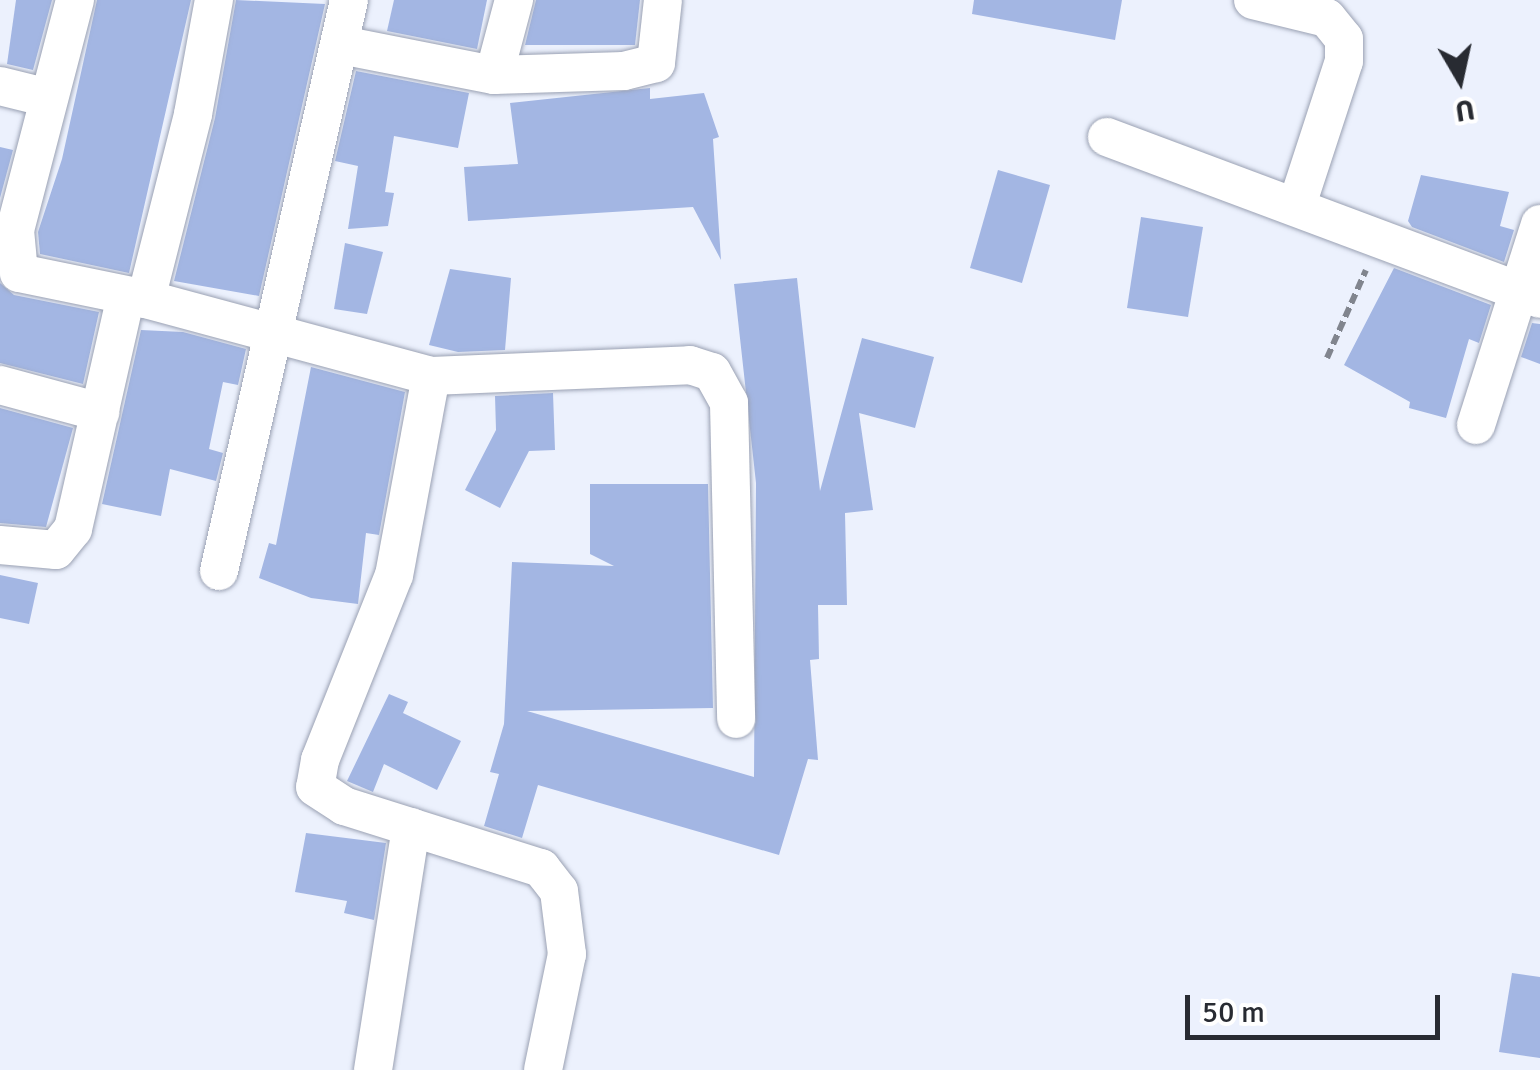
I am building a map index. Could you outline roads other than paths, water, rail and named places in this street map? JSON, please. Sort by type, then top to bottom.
[{"type":"street","points":[[76,0],[7,229],[19,273],[136,298],[431,376],[690,365],[722,382],[728,403],[736,720]]},
{"type":"street","points":[[0,545],[44,552],[65,543],[136,298],[214,0]]},
{"type":"street","points":[[219,572],[276,338],[347,0]]},
{"type":"street","points":[[494,74],[514,0]]},
{"type":"street","points":[[340,44],[494,74],[652,66],[663,0]]},
{"type":"street","points":[[1254,0],[1327,18],[1344,40],[1344,61],[1297,205]]},
{"type":"street","points":[[0,86],[49,98]]},
{"type":"street","points":[[1107,137],[1297,205],[1379,242],[1530,297]]},
{"type":"street","points":[[1476,426],[1530,297],[1540,224]]},
{"type":"street","points":[[431,376],[394,575],[314,777],[322,796],[541,868],[560,891],[567,954],[543,1070]]},
{"type":"street","points":[[0,385],[100,412]]},
{"type":"street","points":[[373,1070],[411,828]]}]
